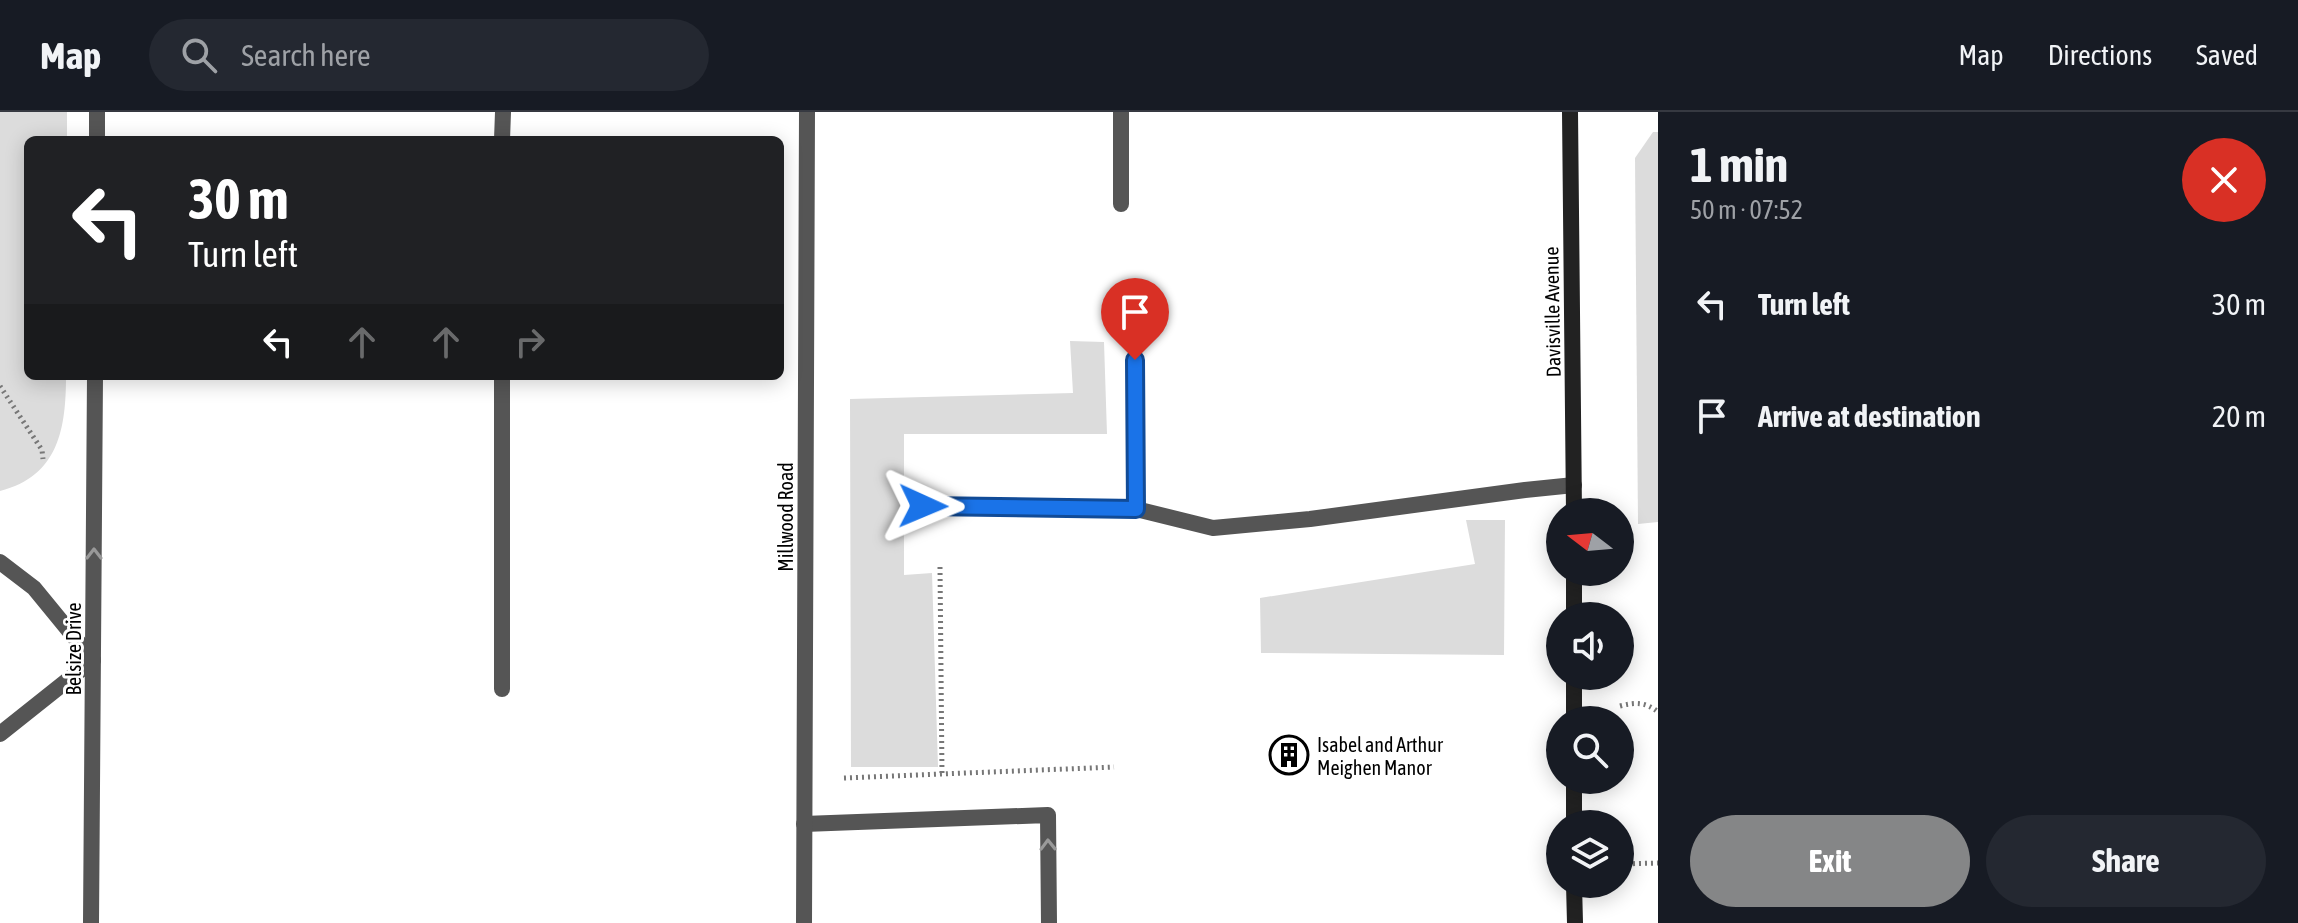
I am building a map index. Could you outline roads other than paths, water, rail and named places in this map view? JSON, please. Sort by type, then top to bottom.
[{"type":"street","points":[[97,112],[97,136]]},
{"type":"street","points":[[502,136],[503,112]]},
{"type":"street","name":"Millwood Road","points":[[804,923],[807,112]]},
{"type":"street","points":[[1121,112],[1121,204]]},
{"type":"street","name":"Davisville Avenue","points":[[1570,112],[1574,498]]},
{"type":"street","points":[[1135,360],[1136,509]]},
{"type":"street","name":"Belsize Drive","points":[[91,923],[95,380]]},
{"type":"street","points":[[502,380],[502,689]]},
{"type":"street","points":[[923,506],[1136,509],[1213,528],[1310,519],[1574,485]]},
{"type":"street","points":[[0,562],[34,588],[93,660],[0,734]]},
{"type":"street","points":[[804,824],[1048,815],[1049,923]]},
{"type":"street","points":[[1574,898],[1575,923]]},
{"type":"place","name":"Isabel and Arthur Meighen Manor","points":[[1289,755]]}]
